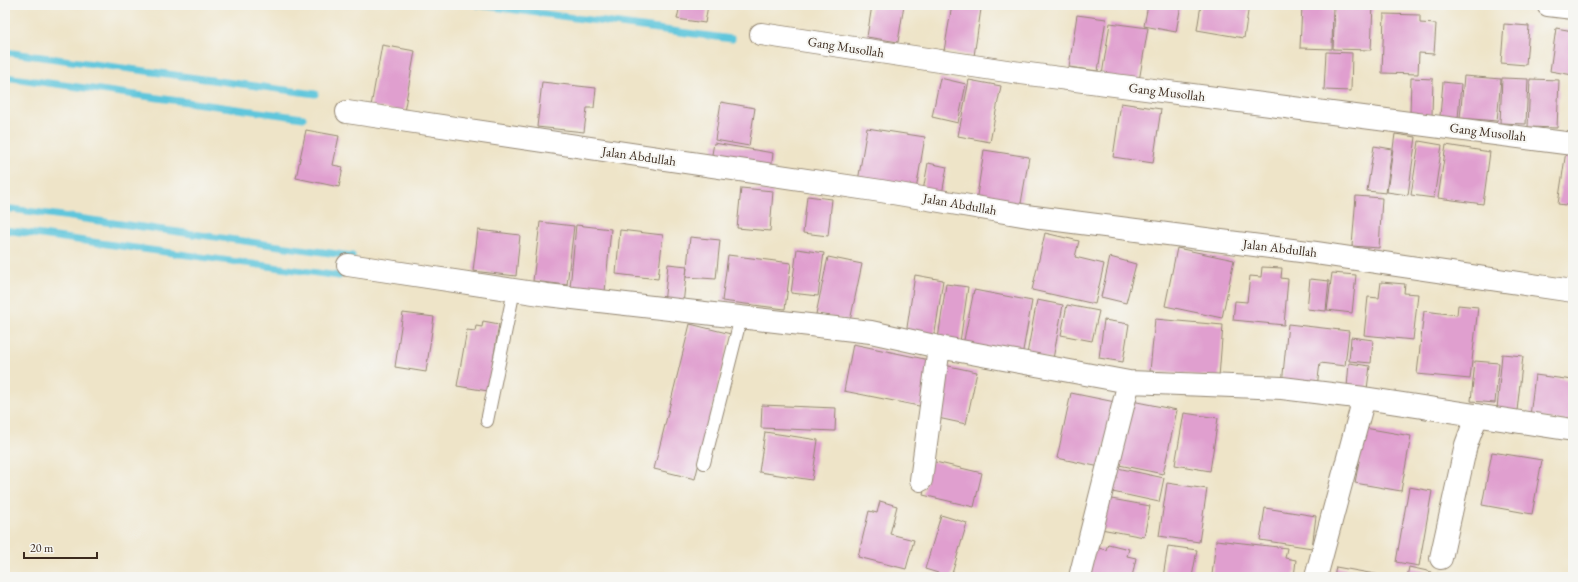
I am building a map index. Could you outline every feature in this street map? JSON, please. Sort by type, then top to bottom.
[{"type":"street","points":[[1548,5],[1573,8]]},
{"type":"street","name":"Gang Musollah","points":[[761,34],[1013,72],[1573,144]]},
{"type":"street","name":"Jalan Abdullah","points":[[347,112],[881,191],[1034,217],[1308,252],[1573,291]]},
{"type":"street","points":[[348,265],[514,290],[871,332],[939,347],[1129,382],[1282,388],[1364,398],[1573,430]]},
{"type":"street","points":[[921,480],[939,347]]},
{"type":"street","points":[[1080,577],[1129,382]]},
{"type":"street","points":[[1316,577],[1364,398]]},
{"type":"street","points":[[1441,558],[1466,445],[1477,415]]},
{"type":"lane","points":[[487,422],[514,290]]},
{"type":"lane","points":[[704,463],[741,317]]},
{"type":"building","points":[[680,5],[708,5],[705,23],[677,19]]},
{"type":"building","points":[[872,5],[904,5],[898,42],[867,37]]},
{"type":"building","points":[[952,5],[981,9],[974,56],[944,51]]},
{"type":"building","points":[[1148,5],[1181,5],[1176,32],[1144,26]]},
{"type":"building","points":[[1201,5],[1249,5],[1244,38],[1197,30]]},
{"type":"building","points":[[1302,5],[1333,5],[1332,49],[1300,48]]},
{"type":"building","points":[[1335,5],[1373,5],[1371,50],[1333,49]]},
{"type":"building","points":[[1384,14],[1420,15],[1420,23],[1436,24],[1434,54],[1419,53],[1418,74],[1382,73]]},
{"type":"building","points":[[1077,15],[1106,19],[1098,71],[1069,67]]},
{"type":"building","points":[[1110,23],[1148,28],[1139,81],[1102,75]]},
{"type":"building","points":[[1504,24],[1529,26],[1526,65],[1501,63]]},
{"type":"building","points":[[1556,28],[1573,31],[1573,75],[1550,71]]},
{"type":"building","points":[[382,45],[415,51],[404,112],[371,106]]},
{"type":"building","points":[[1326,52],[1352,53],[1351,91],[1324,90]]},
{"type":"building","points":[[1464,76],[1501,79],[1497,121],[1460,118]]},
{"type":"building","points":[[940,78],[966,84],[958,123],[932,117]]},
{"type":"building","points":[[1411,78],[1433,79],[1432,115],[1410,114]]},
{"type":"building","points":[[1502,78],[1528,79],[1526,124],[1500,123]]},
{"type":"building","points":[[1530,79],[1559,80],[1557,128],[1528,127]]},
{"type":"building","points":[[969,80],[1001,86],[990,142],[958,136]]},
{"type":"building","points":[[542,82],[596,88],[594,108],[587,108],[584,132],[537,127]]},
{"type":"building","points":[[1443,82],[1461,84],[1458,118],[1440,116]]},
{"type":"building","points":[[721,102],[755,108],[749,146],[715,140]]},
{"type":"building","points":[[1121,103],[1161,109],[1153,163],[1113,157]]},
{"type":"building","points":[[867,128],[925,137],[916,190],[858,181]]},
{"type":"building","points":[[306,130],[339,136],[333,165],[343,167],[339,187],[296,178]]},
{"type":"building","points":[[1395,134],[1416,137],[1408,195],[1387,192]]},
{"type":"building","points":[[1419,141],[1442,145],[1434,198],[1411,195]]},
{"type":"building","points":[[714,143],[773,153],[771,170],[711,160]]},
{"type":"building","points":[[1446,145],[1490,152],[1483,204],[1438,198]]},
{"type":"building","points":[[1374,146],[1392,149],[1386,193],[1367,191]]},
{"type":"building","points":[[984,150],[1029,157],[1020,209],[976,202]]},
{"type":"building","points":[[1566,151],[1573,152],[1573,206],[1558,204]]},
{"type":"building","points":[[928,163],[947,167],[942,194],[923,191]]},
{"type":"building","points":[[741,188],[773,191],[770,231],[737,228]]},
{"type":"building","points":[[807,196],[832,199],[828,236],[803,233]]},
{"type":"building","points":[[1356,196],[1382,198],[1379,248],[1352,246]]},
{"type":"building","points":[[540,222],[574,226],[567,285],[533,281]]},
{"type":"building","points":[[576,225],[611,229],[605,292],[570,288]]},
{"type":"building","points":[[478,230],[520,235],[516,276],[473,271]]},
{"type":"building","points":[[620,230],[663,235],[658,279],[616,274]]},
{"type":"building","points":[[1045,233],[1079,241],[1075,257],[1104,264],[1095,304],[1032,290]]},
{"type":"building","points":[[690,237],[720,240],[716,279],[686,277]]},
{"type":"building","points":[[1177,248],[1234,260],[1222,318],[1165,306]]},
{"type":"building","points":[[797,249],[824,253],[818,296],[791,293]]},
{"type":"building","points":[[728,255],[791,263],[785,309],[722,301]]},
{"type":"building","points":[[828,257],[862,264],[850,321],[816,314]]},
{"type":"building","points":[[1110,257],[1136,264],[1126,303],[1101,297]]},
{"type":"building","points":[[668,264],[687,266],[683,305],[664,304]]},
{"type":"building","points":[[1262,267],[1282,268],[1281,278],[1288,279],[1284,325],[1233,320],[1235,301],[1247,302],[1250,276],[1261,277]]},
{"type":"building","points":[[1332,273],[1356,275],[1352,313],[1327,310]]},
{"type":"building","points":[[915,275],[943,280],[934,339],[906,334]]},
{"type":"building","points":[[1310,279],[1329,281],[1326,311],[1307,309]]},
{"type":"building","points":[[1381,282],[1405,284],[1404,293],[1418,294],[1413,340],[1364,335],[1368,297],[1379,298]]},
{"type":"building","points":[[946,284],[968,287],[960,342],[938,339]]},
{"type":"building","points":[[974,290],[1032,301],[1022,356],[963,345]]},
{"type":"building","points":[[1037,300],[1063,305],[1053,359],[1027,354]]},
{"type":"building","points":[[1067,305],[1099,311],[1092,341],[1061,335]]},
{"type":"building","points":[[1458,305],[1478,307],[1470,379],[1417,374],[1424,311],[1457,315]]},
{"type":"building","points":[[403,313],[434,317],[426,372],[395,367]]},
{"type":"building","points":[[1155,319],[1223,325],[1219,377],[1150,371]]},
{"type":"building","points":[[1104,320],[1129,324],[1123,362],[1099,358]]},
{"type":"building","points":[[483,321],[499,324],[488,391],[457,386],[467,330],[475,331],[476,326],[482,327]]},
{"type":"building","points":[[690,324],[731,334],[695,479],[654,469]]},
{"type":"building","points":[[1288,324],[1349,331],[1345,366],[1320,363],[1317,387],[1282,384]]},
{"type":"building","points":[[1351,337],[1373,340],[1371,363],[1349,361]]},
{"type":"building","points":[[853,344],[934,361],[924,407],[844,391]]},
{"type":"building","points":[[1502,354],[1523,356],[1517,411],[1497,409]]},
{"type":"building","points":[[1475,361],[1499,363],[1495,403],[1471,401]]},
{"type":"building","points":[[1349,363],[1370,366],[1367,389],[1347,387]]},
{"type":"building","points":[[944,365],[977,372],[966,424],[933,417]]},
{"type":"building","points":[[1535,375],[1573,380],[1573,422],[1530,416]]},
{"type":"building","points":[[1071,393],[1115,402],[1100,467],[1057,458]]},
{"type":"building","points":[[1132,401],[1177,410],[1163,474],[1119,465]]},
{"type":"building","points":[[762,405],[836,408],[835,431],[761,428]]},
{"type":"building","points":[[1184,413],[1218,418],[1210,471],[1175,465]]},
{"type":"building","points":[[1365,428],[1411,436],[1401,491],[1355,483]]},
{"type":"building","points":[[765,432],[818,440],[812,480],[759,472]]},
{"type":"building","points":[[1492,452],[1542,460],[1532,514],[1482,505]]},
{"type":"building","points":[[931,461],[982,473],[974,507],[923,495]]},
{"type":"building","points":[[1113,467],[1164,478],[1159,502],[1108,491]]},
{"type":"building","points":[[1167,483],[1207,489],[1199,542],[1159,536]]},
{"type":"building","points":[[1409,487],[1432,491],[1419,566],[1396,562]]},
{"type":"building","points":[[1106,498],[1150,506],[1144,537],[1101,529]]},
{"type":"building","points":[[880,501],[897,506],[890,534],[914,540],[906,569],[858,557],[869,511],[877,513]]},
{"type":"building","points":[[1265,508],[1316,516],[1312,548],[1260,540]]},
{"type":"building","points":[[941,515],[967,523],[951,577],[925,569]]},
{"type":"building","points":[[1216,540],[1287,548],[1285,558],[1296,560],[1294,577],[1212,575]]},
{"type":"building","points":[[1108,544],[1129,549],[1127,556],[1136,558],[1132,577],[1088,577],[1095,547],[1106,550]]},
{"type":"building","points":[[1168,546],[1197,550],[1192,577],[1163,577]]},
{"type":"building","points":[[1336,567],[1386,576],[1386,577],[1334,577]]},
{"type":"building","points":[[1409,567],[1432,572],[1432,577],[1407,577]]},
{"type":"building","points":[[1437,573],[1458,576],[1458,577],[1436,577]]},
{"type":"waterway","points":[[478,5],[732,39]]},
{"type":"waterway","points":[[5,52],[315,94]]},
{"type":"waterway","points":[[5,77],[303,118]]},
{"type":"waterway","points":[[5,208],[352,256]]},
{"type":"waterway","points":[[5,230],[339,276]]}]
